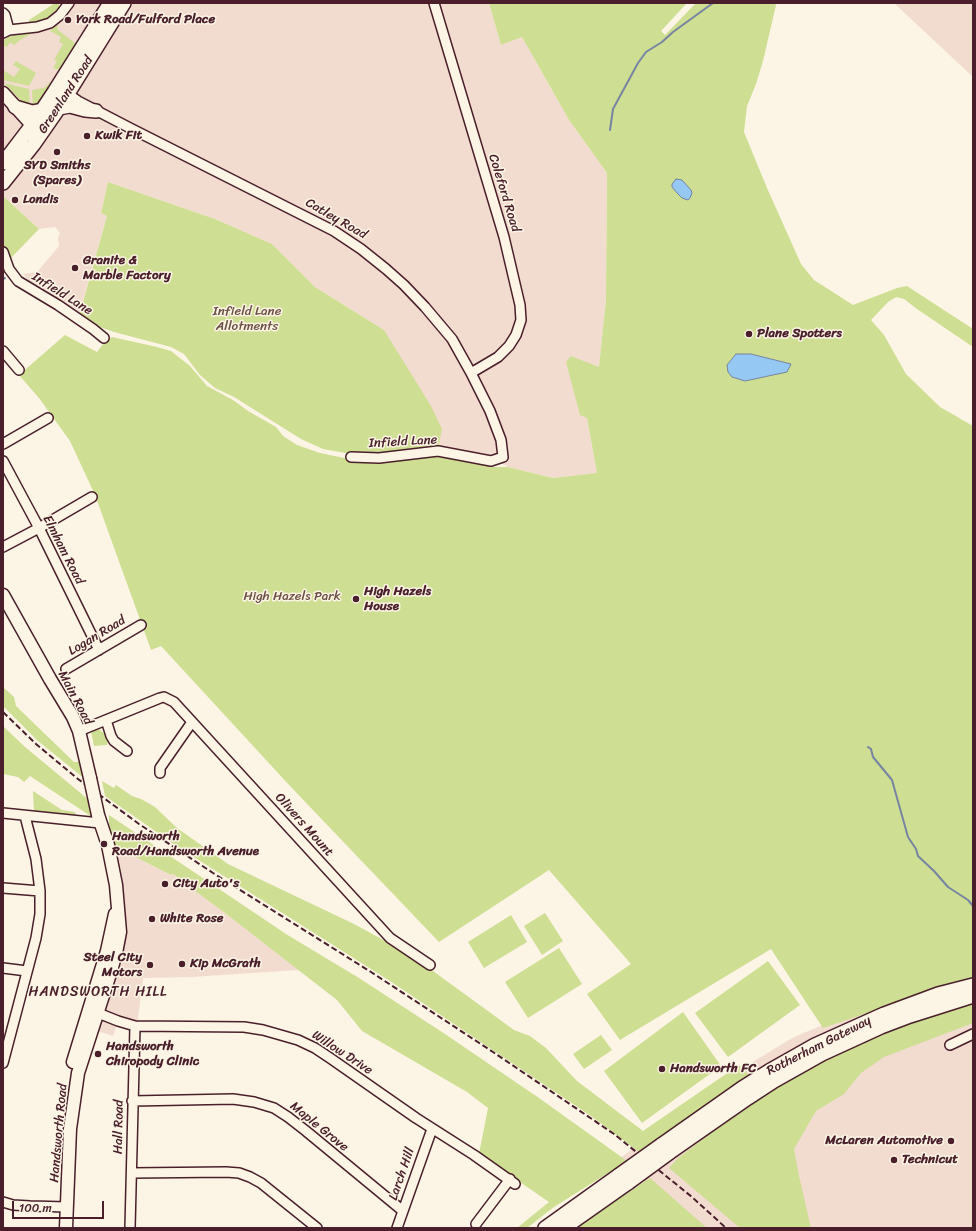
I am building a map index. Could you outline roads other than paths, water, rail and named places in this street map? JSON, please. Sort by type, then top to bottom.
[{"type":"highway","name":"Greenland Road","points":[[3,163],[32,125],[110,3]]},
{"type":"highway","name":"Greenland Road","points":[[3,183],[34,144],[59,108],[124,3]]},
{"type":"highway","points":[[15,107],[32,112],[42,110],[57,96],[61,94],[68,94],[62,80]]},
{"type":"highway","points":[[34,144],[34,132],[32,125],[42,123],[59,108],[70,106],[96,111]]},
{"type":"highway","name":"Rotherham Gateway","points":[[624,1179],[764,1074],[815,1046],[884,1014],[938,994],[973,985]]},
{"type":"highway","name":"Rotherham Gateway","points":[[665,1149],[822,1054],[881,1027],[973,996]]},
{"type":"highway","points":[[546,1228],[624,1179]]},
{"type":"highway","points":[[564,1228],[624,1179]]},
{"type":"main road","points":[[3,93],[32,125]]},
{"type":"main road","name":"Main Road","points":[[3,595],[79,730],[99,819]]},
{"type":"main road","name":"Handsworth Road","points":[[59,1228],[64,1207],[73,1100],[78,1073],[94,1011],[116,953],[119,939],[120,924],[116,884],[111,858],[99,819]]},
{"type":"main road","name":"Handsworth Road","points":[[64,1207],[66,1228]]},
{"type":"street","name":"Coleford Road","points":[[434,3],[504,236],[520,305],[521,320],[516,335],[509,346],[498,357],[471,373]]},
{"type":"street","points":[[3,12],[6,32],[37,27],[50,22],[60,15],[67,4]]},
{"type":"street","name":"Catley Road","points":[[68,94],[96,111],[334,231],[361,249],[404,285],[452,339],[490,411],[501,440],[504,457]]},
{"type":"street","points":[[3,252],[6,270]]},
{"type":"street","name":"Infield Lane","points":[[6,270],[18,281],[58,305],[104,338]]},
{"type":"street","points":[[3,352],[19,370]]},
{"type":"street","points":[[3,444],[48,418]]},
{"type":"street","name":"Infield Lane","points":[[351,457],[379,458],[438,452],[491,461],[504,457]]},
{"type":"street","name":"Elmham Road","points":[[3,461],[99,650]]},
{"type":"street","points":[[3,547],[92,497]]},
{"type":"street","name":"Logan Road","points":[[66,669],[141,625]]},
{"type":"street","name":"Olivers Mount","points":[[106,720],[160,698],[164,697],[174,702],[390,938],[430,965]]},
{"type":"street","points":[[79,730],[106,720],[114,741],[128,751]]},
{"type":"street","points":[[160,773],[160,768],[192,722]]},
{"type":"street","points":[[3,813],[25,816],[99,819]]},
{"type":"street","points":[[3,1063],[36,938],[40,914],[40,891],[36,859],[25,816]]},
{"type":"street","points":[[3,888],[40,891]]},
{"type":"street","points":[[3,968],[27,971]]},
{"type":"street","name":"Willow Drive","points":[[94,1011],[135,1026],[244,1027],[263,1030],[292,1038],[314,1048],[512,1182],[476,1224]]},
{"type":"street","name":"Hall Road","points":[[130,1228],[135,1026]]},
{"type":"street","points":[[950,1045],[971,1035],[973,1046]]},
{"type":"street","name":"Maple Grove","points":[[132,1101],[233,1099],[254,1102],[274,1108],[296,1123],[403,1211]]},
{"type":"street","name":"Larch Hill","points":[[397,1228],[432,1129]]},
{"type":"street","points":[[132,1173],[239,1173],[262,1183],[318,1228]]},
{"type":"street","points":[[3,1202],[25,1206],[64,1207]]},
{"type":"water","points":[[676,179],[682,180],[691,190],[692,193],[688,200],[682,198],[672,187],[672,184]]},
{"type":"water","points":[[736,354],[751,354],[791,364],[787,372],[745,381],[732,377],[728,372],[727,365]]},
{"type":"waterway","points":[[610,130],[613,109],[638,63],[646,52],[662,42],[673,32],[713,3]]},
{"type":"waterway","points":[[868,747],[871,749],[873,757],[892,780],[908,837],[916,849],[918,856],[948,887],[968,900],[973,906]]},
{"type":"railway","points":[[3,712],[36,744],[78,779],[139,824],[213,873],[371,972],[614,1134],[692,1197],[726,1228]]},
{"type":"place","name":"York Road/Fulford Place","points":[[68,20]]},
{"type":"place","name":"Kwik Fit","points":[[87,136]]},
{"type":"place","name":"SYD Smiths (Spares)","points":[[57,152]]},
{"type":"place","name":"Londis","points":[[15,200]]},
{"type":"place","name":"Granite & Marble Factory","points":[[75,268]]},
{"type":"place","name":"Plane Spotters","points":[[749,334]]},
{"type":"place","name":"High Hazels House","points":[[356,599]]},
{"type":"place","name":"Handsworth Road/Handsworth Avenue","points":[[104,844]]},
{"type":"place","name":"City Auto's","points":[[165,884]]},
{"type":"place","name":"White Rose","points":[[152,919]]},
{"type":"place","name":"Kip McGrath","points":[[182,964]]},
{"type":"place","name":"Steel City Motors","points":[[150,965]]},
{"type":"place","name":"Handsworth Chiropody Clinic","points":[[98,1054]]},
{"type":"place","name":"Handsworth FC","points":[[662,1069]]},
{"type":"place","name":"McLaren Automotive","points":[[951,1141]]},
{"type":"place","name":"Technicut","points":[[894,1160]]},
{"type":"district","name":"HANDSWORTH HILL","points":[[98,992]]},
{"type":"park label","name":"Infield Lane Allotments","points":[[247,320]]},
{"type":"park label","name":"High Hazels Park","points":[[292,597]]}]
